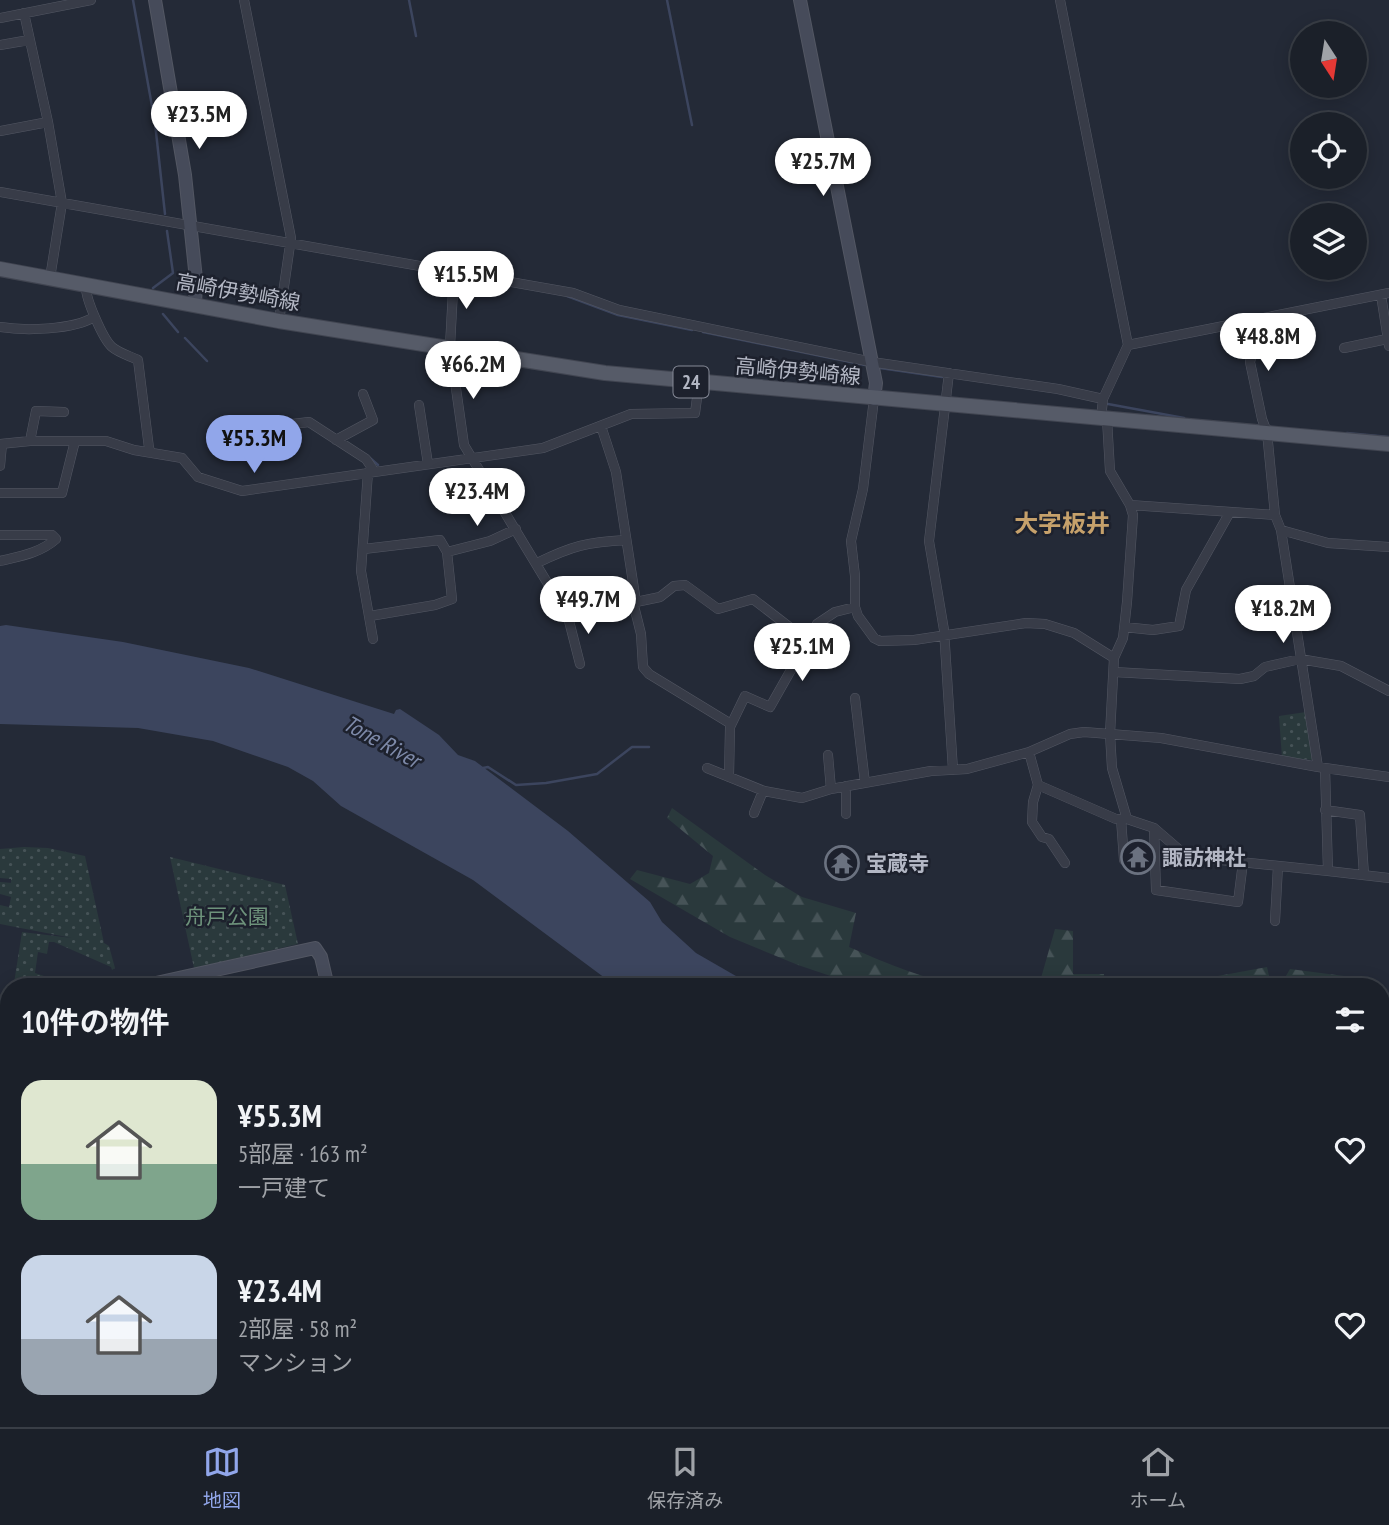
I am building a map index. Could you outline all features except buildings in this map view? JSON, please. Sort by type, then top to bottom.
[{"type":"main road","name":"高崎伊勢崎線","points":[[0,269],[279,321],[585,370],[699,383],[1389,444]]},
{"type":"street","points":[[0,18],[91,0]]},
{"type":"street","points":[[155,0],[181,147],[196,279],[195,306]]},
{"type":"street","points":[[243,0],[291,244],[279,321]]},
{"type":"street","points":[[800,0],[876,390],[863,489],[851,541],[855,607],[858,616],[877,640],[914,640],[1026,623],[1045,624],[1074,633],[1114,658]]},
{"type":"street","points":[[1060,0],[1128,345],[1102,399],[1110,471],[1130,505],[1133,526],[1124,627],[1114,658],[1110,734],[1111,768],[1124,819],[1124,860]]},
{"type":"street","points":[[24,13],[48,122],[62,203],[50,278]]},
{"type":"street","points":[[0,46],[29,40]]},
{"type":"street","points":[[0,131],[48,122]]},
{"type":"street","points":[[0,192],[573,293],[619,310],[872,362],[1058,389],[1102,399]]},
{"type":"street","points":[[454,272],[450,350],[464,445],[568,617],[580,664]]},
{"type":"street","points":[[86,286],[86,296],[94,317],[112,347],[138,360],[151,453]]},
{"type":"street","points":[[1128,345],[1385,294],[1388,343],[1344,348]]},
{"type":"street","points":[[0,327],[38,329],[83,324],[94,317]]},
{"type":"street","points":[[1250,321],[1254,345],[1250,362],[1267,432],[1275,515],[1282,530],[1300,659],[1322,768],[1328,871]]},
{"type":"street","points":[[949,373],[929,541],[944,636],[953,770]]},
{"type":"street","points":[[0,466],[1,444],[30,441],[106,441],[134,450],[182,458],[198,477],[237,491],[543,448],[638,413],[695,413],[699,383]]},
{"type":"street","points":[[336,440],[373,420],[363,394]]},
{"type":"street","points":[[419,405],[428,464]]},
{"type":"street","points":[[30,441],[36,411],[64,412]]},
{"type":"street","points":[[292,424],[309,422],[366,459],[371,472],[361,571],[373,639]]},
{"type":"street","points":[[601,426],[616,472],[645,671],[731,724]]},
{"type":"street","points":[[0,493],[62,493],[75,441]]},
{"type":"street","points":[[1130,505],[1275,515]]},
{"type":"street","points":[[1124,627],[1153,630],[1180,626],[1186,590],[1230,512]]},
{"type":"street","points":[[447,552],[490,541],[516,529]]},
{"type":"street","points":[[1282,530],[1328,543],[1389,547]]},
{"type":"street","points":[[0,535],[52,535],[56,539],[46,548],[0,561]]},
{"type":"street","points":[[364,549],[440,540],[447,552],[452,599],[435,605],[370,616]]},
{"type":"street","points":[[537,563],[589,542],[626,540]]},
{"type":"street","points":[[568,617],[604,605],[660,597],[674,586],[685,585],[718,609],[753,598],[792,629],[808,629],[812,632]]},
{"type":"street","points":[[729,777],[731,724],[745,696],[770,707],[817,624],[835,612],[855,607]]},
{"type":"street","points":[[1114,672],[1240,679],[1254,676],[1265,667],[1300,659],[1341,666],[1389,691]]},
{"type":"street","points":[[855,698],[864,783]]},
{"type":"street","points":[[707,768],[763,791],[802,798],[831,789],[931,771],[967,769],[1029,752],[1070,734],[1084,732],[1161,738],[1322,768],[1389,777]]},
{"type":"street","points":[[1029,752],[1038,785],[1033,802],[1032,821],[1042,837],[1049,839],[1065,863]]},
{"type":"street","points":[[828,755],[831,789]]},
{"type":"street","points":[[1038,785],[1116,819],[1154,828],[1183,853],[1201,858],[1389,878]]},
{"type":"street","points":[[846,786],[846,814]]},
{"type":"street","points":[[754,813],[763,791]]},
{"type":"street","points":[[1325,810],[1360,815],[1364,875]]},
{"type":"street","points":[[1154,828],[1156,890],[1238,902],[1243,862]]},
{"type":"street","points":[[1275,921],[1278,866]]},
{"type":"street","points":[[179,978],[315,948],[321,957],[326,978]]},
{"type":"green space","points":[[1306,712],[1315,760],[1282,758],[1279,716]]},
{"type":"green space","points":[[672,808],[765,875],[802,897],[856,913],[849,947],[930,978],[836,978],[730,937],[630,879],[637,870],[690,884],[709,873],[713,856],[667,818]]},
{"type":"green space","points":[[48,848],[85,856],[104,943],[109,946],[115,968],[112,970],[111,967],[49,942],[47,954],[38,952],[35,973],[44,976],[15,978],[22,932],[72,938],[0,924],[0,905],[9,907],[11,897],[0,894],[0,882],[11,883],[11,879],[0,878],[0,849]]},
{"type":"green space","name":"舟戸公園","points":[[170,857],[285,885],[298,944],[194,968]]},
{"type":"green space","points":[[1055,929],[1073,931],[1073,974],[1104,974],[1104,978],[1041,978]]},
{"type":"green space","points":[[1267,967],[1270,978],[1207,978]]},
{"type":"green space","points":[[1290,969],[1360,978],[1285,978]]},
{"type":"water","name":"Tone River","points":[[0,626],[123,642],[249,668],[394,714],[400,709],[439,735],[458,755],[475,761],[568,831],[650,902],[662,922],[696,953],[739,978],[605,978],[473,880],[341,806],[313,781],[288,767],[213,741],[138,728],[0,724]]},
{"type":"waterway","points":[[133,0],[155,123],[165,214]]},
{"type":"waterway","points":[[409,0],[416,36]]},
{"type":"waterway","points":[[667,0],[692,125]]},
{"type":"waterway","points":[[153,288],[173,273],[167,231]]},
{"type":"waterway","points":[[567,296],[618,315],[692,330]]},
{"type":"waterway","points":[[163,314],[178,332]]},
{"type":"waterway","points":[[703,332],[865,365]]},
{"type":"waterway","points":[[185,338],[207,361]]},
{"type":"waterway","points":[[880,368],[942,377]]},
{"type":"waterway","points":[[1108,404],[1184,418]]},
{"type":"waterway","points":[[1347,433],[1389,437]]},
{"type":"waterway","points":[[370,458],[378,465]]},
{"type":"waterway","points":[[483,768],[488,767],[516,785],[546,783],[597,774],[632,747],[649,747]]},
{"type":"waterway","points":[[0,1391],[0,1409]]},
{"type":"place","name":"諏訪神社","points":[[1138,857]]},
{"type":"place","name":"宝蔵寺","points":[[842,863]]},
{"type":"district","name":"大字板井","points":[[1062,523]]}]
